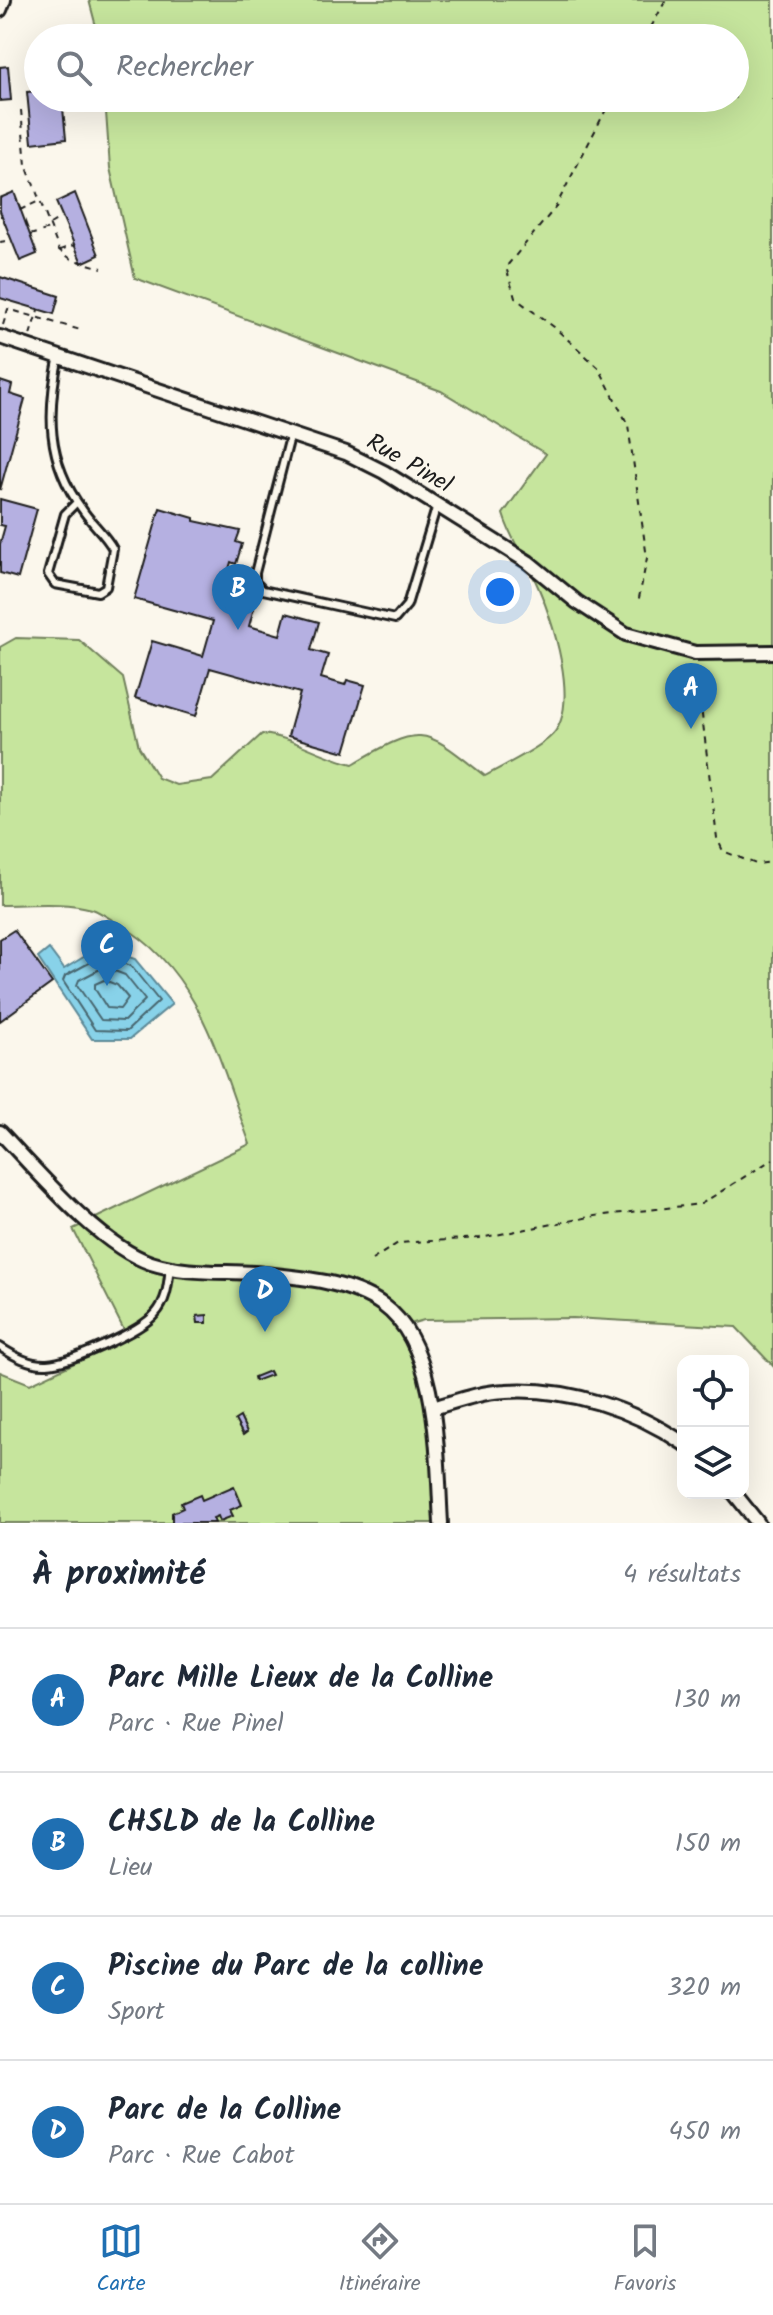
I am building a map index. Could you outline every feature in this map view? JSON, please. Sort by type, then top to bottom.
[{"type":"street","points":[[0,10],[4,0]]},
{"type":"street","name":"Rue Pinel","points":[[1,332],[359,459],[528,562],[577,602],[626,634],[695,653],[773,652]]},
{"type":"street","points":[[0,1132],[67,1202],[125,1250],[170,1267],[309,1279],[350,1290],[382,1304],[403,1326],[417,1354],[433,1408],[441,1523]]},
{"type":"street","points":[[433,1408],[479,1395],[532,1391],[579,1398],[615,1409],[649,1421],[677,1439]]},
{"type":"street","points":[[739,1499],[758,1523]]},
{"type":"lane","points":[[59,355],[49,425],[56,460],[77,502],[113,549],[106,587],[98,592],[55,584],[48,574],[65,514],[77,502]]},
{"type":"lane","points":[[291,433],[255,573],[255,582],[263,590],[395,619],[407,605],[437,505]]},
{"type":"lane","points":[[0,1347],[24,1361],[46,1364],[95,1350],[154,1316],[166,1297],[170,1267]]},
{"type":"path","points":[[653,24],[666,0]]},
{"type":"path","points":[[21,110],[26,165],[59,250],[71,259],[102,268]]},
{"type":"path","points":[[605,112],[555,208],[506,267],[515,298],[554,327],[599,368],[628,425],[647,558],[638,603]]},
{"type":"path","points":[[23,127],[30,126]]},
{"type":"path","points":[[20,210],[40,200]]},
{"type":"path","points":[[30,235],[62,217]]},
{"type":"path","points":[[0,242],[11,240]]},
{"type":"path","points":[[59,250],[74,245]]},
{"type":"path","points":[[1,332],[11,302]]},
{"type":"path","points":[[8,309],[84,331]]},
{"type":"path","points":[[30,335],[38,310]]},
{"type":"path","points":[[695,653],[717,838],[723,851],[756,864],[773,862]]},
{"type":"path","points":[[372,1260],[398,1243],[480,1238],[595,1216],[701,1204],[773,1159]]},
{"type":"green space","points":[[89,0],[773,0],[773,1366],[736,1327],[573,1318],[424,1320],[403,1326],[433,1408],[442,1523],[0,1523],[0,1372],[30,1384],[128,1338],[73,1229],[250,1144],[204,1021],[169,966],[147,943],[92,909],[58,904],[0,905],[0,647],[16,638],[79,640],[123,678],[139,747],[158,778],[176,785],[212,780],[262,734],[285,739],[353,764],[394,742],[422,736],[448,748],[485,776],[549,738],[559,725],[564,706],[561,661],[549,615],[503,514],[546,454],[441,391],[135,278],[110,168],[106,112],[749,112],[749,24],[95,24]]},
{"type":"water","points":[[100,947],[135,959],[172,1004],[130,1039],[92,1039],[38,958],[49,949],[64,969]]},
{"type":"building","points":[[8,66],[11,100],[0,101],[0,67]]},
{"type":"building","points":[[29,112],[63,112],[66,139],[32,143]]},
{"type":"building","points":[[14,192],[37,254],[20,261],[0,211],[0,198]]},
{"type":"building","points":[[75,193],[99,255],[82,263],[56,202]]},
{"type":"building","points":[[0,277],[59,296],[54,314],[0,298]]},
{"type":"building","points":[[0,381],[12,385],[10,394],[25,399],[0,490]]},
{"type":"building","points":[[0,499],[37,509],[18,578],[0,573],[0,544],[5,526],[0,525]]},
{"type":"building","points":[[160,508],[194,518],[194,521],[240,531],[236,542],[242,544],[236,564],[231,562],[222,594],[255,604],[249,626],[280,635],[286,613],[319,622],[311,650],[328,655],[321,678],[345,685],[347,680],[365,685],[345,752],[288,736],[300,693],[210,668],[196,716],[135,698],[152,641],[203,656],[213,621],[134,599]]},
{"type":"building","points":[[14,930],[52,983],[0,1021],[0,939]]},
{"type":"building","points":[[207,1315],[207,1323],[198,1323],[197,1316]]},
{"type":"building","points":[[269,1371],[271,1375],[255,1381],[254,1377]]},
{"type":"building","points":[[240,1417],[247,1432],[243,1435],[235,1420]]},
{"type":"building","points":[[234,1486],[242,1505],[230,1510],[233,1516],[220,1521],[218,1516],[213,1518],[215,1523],[172,1523],[172,1513],[183,1508],[181,1503],[200,1495],[202,1500]]},
{"type":"place","name":"CHSLD de la Colline","points":[[238,630]]},
{"type":"place","name":"Parc Mille Lieux de la Colline","points":[[691,729]]},
{"type":"place","name":"Piscine du Parc de la colline","points":[[107,986]]},
{"type":"place","name":"Parc de la Colline","points":[[265,1332]]}]
